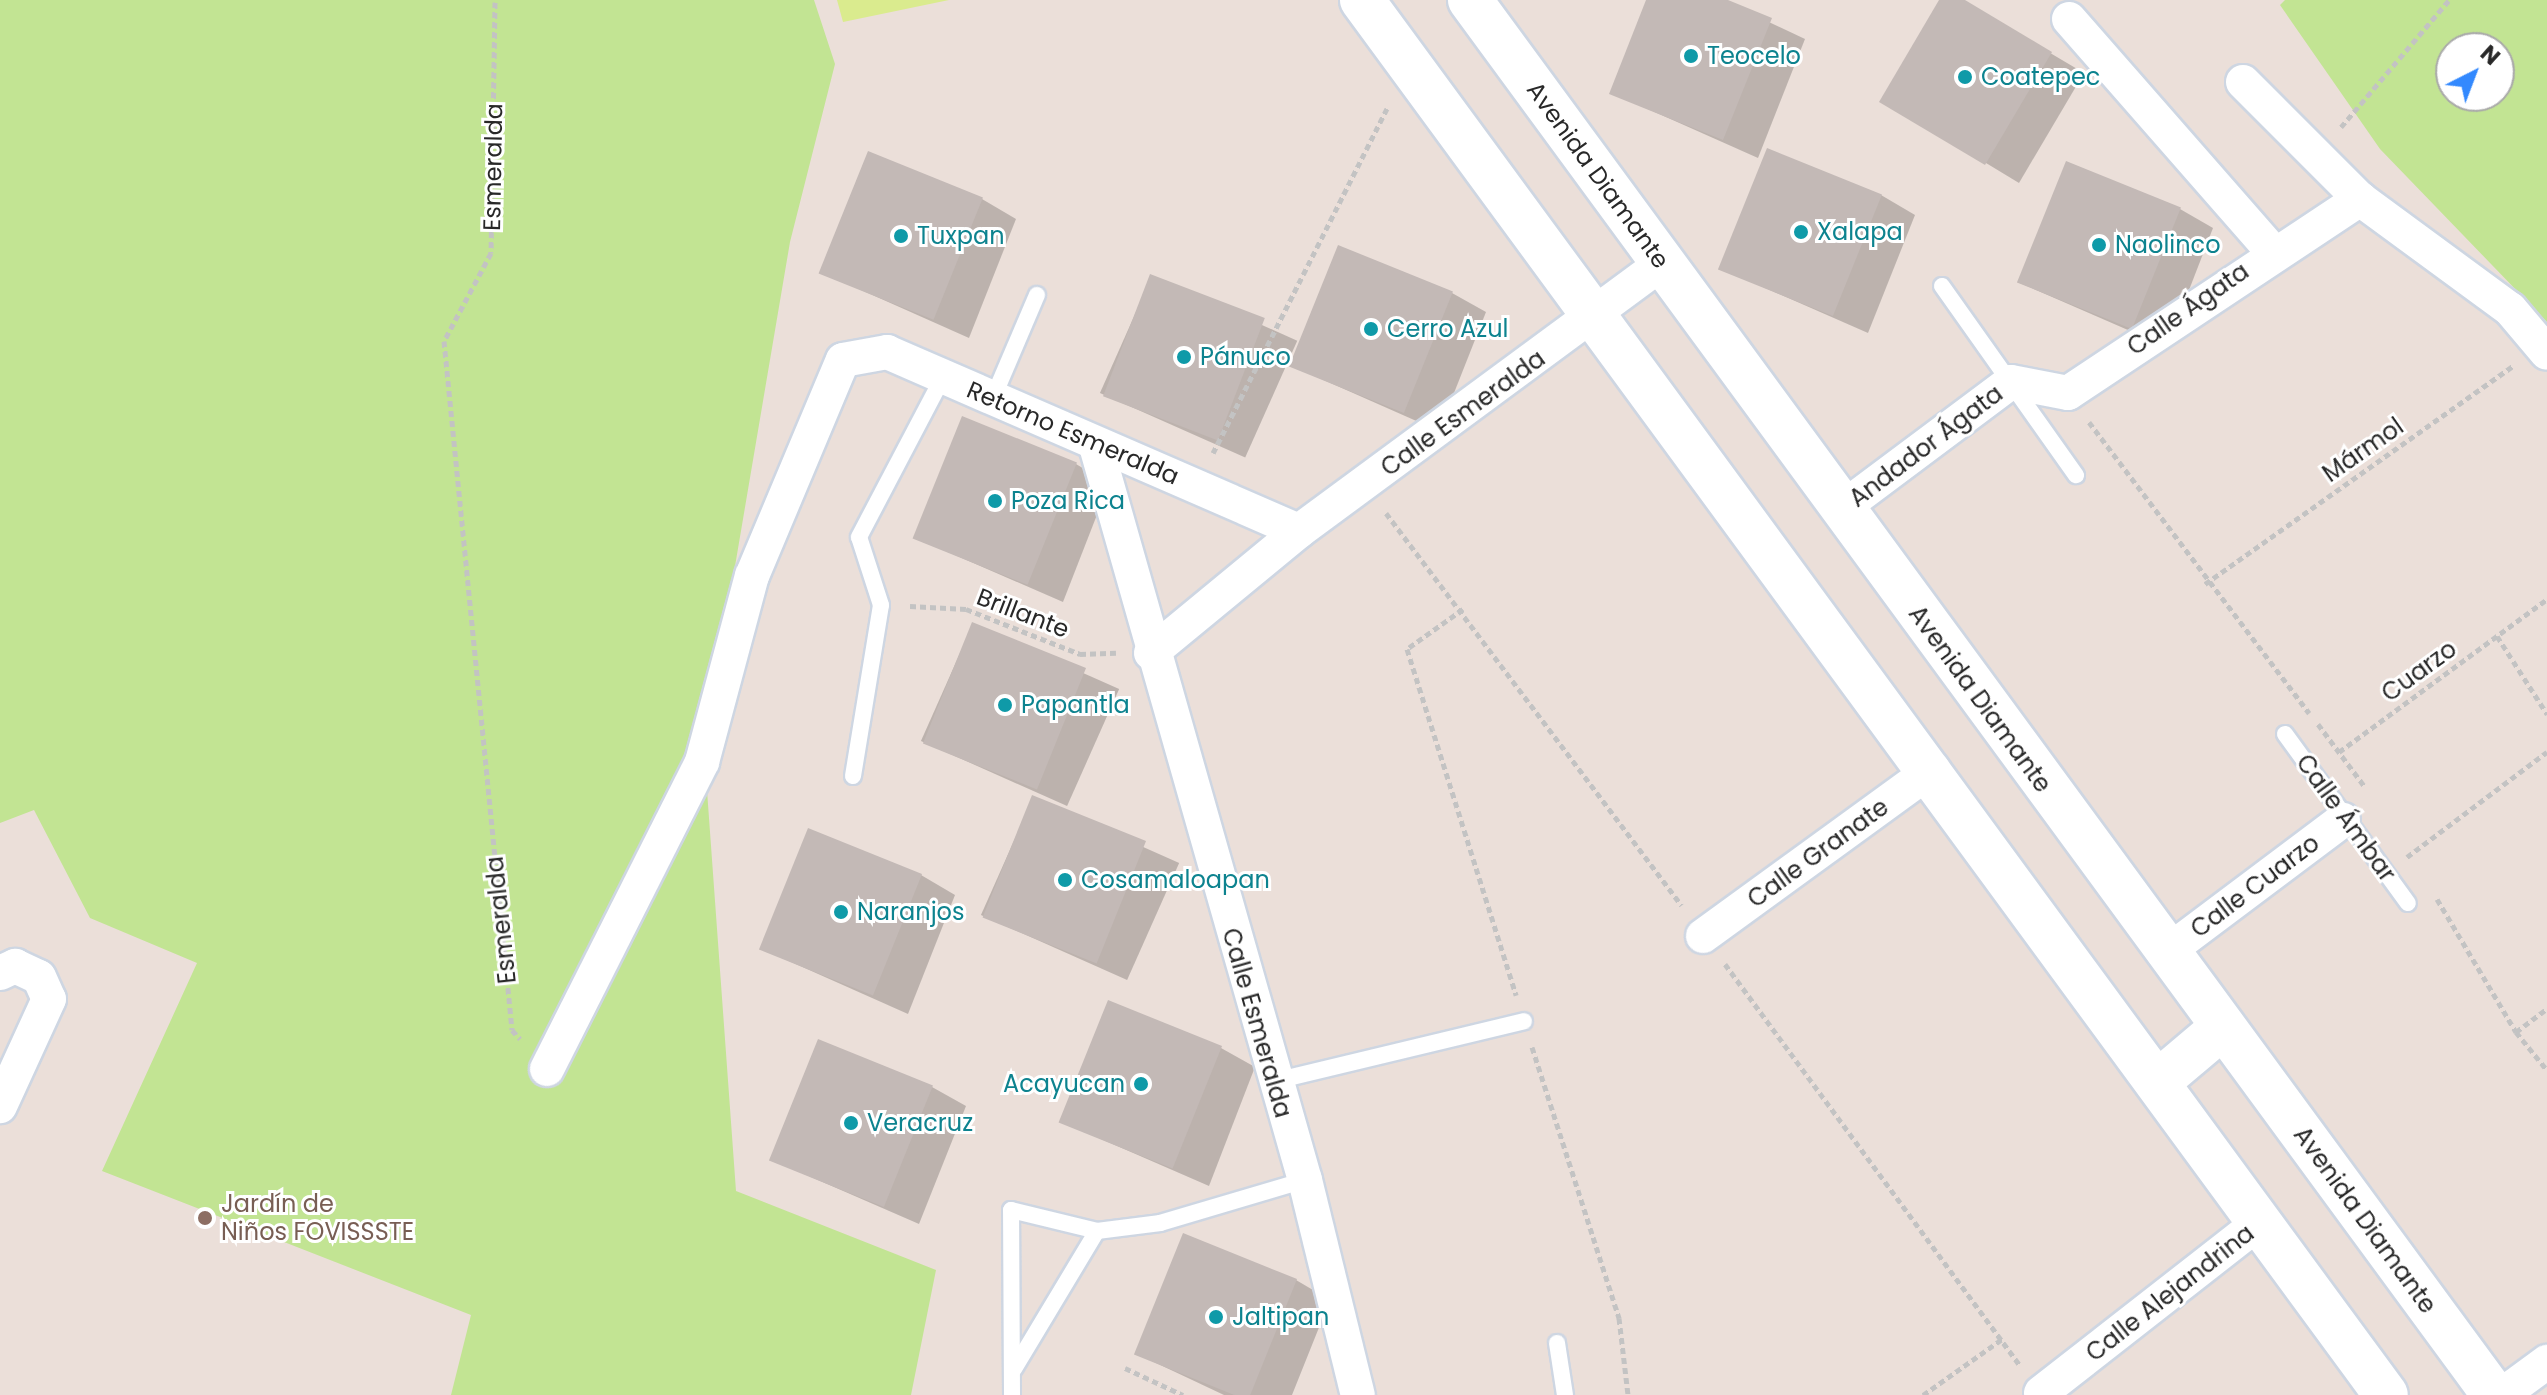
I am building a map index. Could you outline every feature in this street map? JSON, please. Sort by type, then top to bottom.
[{"type":"main road","points":[[1362,0],[1593,319],[1933,769],[2386,1395]]},
{"type":"main road","name":"Avenida Diamante","points":[[1476,2],[1841,509],[2494,1395]]},
{"type":"main road","points":[[2159,1081],[2223,1027]]},
{"type":"street","points":[[2069,19],[2272,251]]},
{"type":"street","points":[[2243,82],[2360,199],[2510,309],[2545,349]]},
{"type":"street","name":"Calle Ágata","points":[[2011,382],[2068,393],[2272,251],[2360,199]]},
{"type":"street","name":"Calle Esmeralda","points":[[1151,653],[1299,531],[1593,319],[1663,263]]},
{"type":"street","name":"Retorno Esmeralda","points":[[547,1069],[702,762],[752,576],[843,360],[887,352],[1096,446],[1299,531]]},
{"type":"street","name":"Andador Ágata","points":[[1841,509],[2011,382]]},
{"type":"street","name":"Calle Esmeralda","points":[[1096,446],[1151,653],[1273,1082],[1305,1180],[1358,1395]]},
{"type":"street","name":"Calle Granate","points":[[1703,936],[1933,769]]},
{"type":"street","name":"Calle Cuarzo","points":[[2167,952],[2343,820]]},
{"type":"street","points":[[0,973],[15,966],[39,977],[49,999],[0,1106]]},
{"type":"street","name":"Calle Alejandrina","points":[[2041,1393],[2261,1221]]},
{"type":"street","points":[[2502,1395],[2547,1362]]},
{"type":"lane","points":[[1942,286],[2076,475]]},
{"type":"lane","points":[[993,398],[1037,295]]},
{"type":"lane","points":[[853,776],[881,605],[859,537],[943,377]]},
{"type":"lane","name":"Calle Ámbar","points":[[2285,734],[2343,820],[2408,903]]},
{"type":"lane","points":[[1273,1082],[1524,1021]]},
{"type":"lane","points":[[1012,1395],[1011,1210],[1097,1231],[1160,1223],[1305,1180]]},
{"type":"lane","points":[[1014,1371],[1097,1231]]},
{"type":"lane","points":[[1557,1343],[1565,1395]]},
{"type":"path","points":[[2317,155],[2449,0]]},
{"type":"path","name":"Esmeralda","points":[[495,2],[491,253],[444,341],[512,1030],[547,1069]]},
{"type":"path","points":[[1196,486],[1410,65]]},
{"type":"path","name":"Mármol","points":[[2205,584],[2545,349]]},
{"type":"path","name":"Cuarzo","points":[[2310,770],[2547,599]]},
{"type":"path","name":"Brillante","points":[[881,605],[966,609],[1080,654],[1151,653]]},
{"type":"path","points":[[2497,636],[2547,714]]},
{"type":"path","points":[[2383,871],[2547,752]]},
{"type":"path","points":[[2516,1032],[2547,1009]]},
{"type":"path","points":[[1923,1395],[2002,1339]]},
{"type":"path","points":[[1125,1368],[1183,1395]]},
{"type":"green space","points":[[0,0],[814,0],[835,64],[790,242],[704,749],[736,1191],[936,1270],[911,1395],[451,1395],[471,1315],[102,1171],[197,963],[90,918],[34,810],[0,823]]},
{"type":"green space","points":[[837,0],[949,0],[843,22]]},
{"type":"green space","points":[[2285,0],[2547,0],[2547,322],[2380,149],[2280,5]]},
{"type":"building","name":"Teocelo","points":[[1646,0],[1728,0],[1772,18],[1723,140],[1609,94]]},
{"type":"building","name":"Coatepec","points":[[1939,0],[1965,0],[2052,52],[1985,165],[1879,102]]},
{"type":"building","name":"Xalapa","points":[[1767,148],[1882,194],[1833,316],[1718,269]]},
{"type":"building","name":"Tuxpan","points":[[868,151],[983,197],[934,320],[819,273]]},
{"type":"building","name":"Naolinco","points":[[2066,161],[2181,207],[2132,329],[2017,282]]},
{"type":"building","name":"Cerro Azul","points":[[1338,245],[1453,291],[1404,413],[1289,366]]},
{"type":"building","name":"Pánuco","points":[[1150,274],[1265,318],[1218,440],[1103,396]]},
{"type":"building","name":"Poza Rica","points":[[962,416],[1077,462],[1028,585],[913,538]]},
{"type":"building","name":"Papantla","points":[[972,622],[1086,668],[1037,790],[923,743]]},
{"type":"building","name":"Cosamaloapan","points":[[1032,795],[1146,841],[1097,963],[983,917]]},
{"type":"building","name":"Naranjos","points":[[808,828],[922,874],[873,996],[759,949]]},
{"type":"building","name":"Acayucan","points":[[1108,1000],[1222,1046],[1173,1168],[1059,1122]]},
{"type":"building","name":"Veracruz","points":[[818,1039],[933,1085],[884,1207],[769,1160]]},
{"type":"building","name":"Jaltipan","points":[[1183,1233],[1297,1279],[1250,1395],[1234,1395],[1134,1354]]},
{"type":"place","name":"Teocelo","points":[[1691,56]]},
{"type":"place","name":"Coatepec","points":[[1965,77]]},
{"type":"place","name":"Xalapa","points":[[1801,232]]},
{"type":"place","name":"Tuxpan","points":[[901,236]]},
{"type":"place","name":"Naolinco","points":[[2099,245]]},
{"type":"place","name":"Cerro Azul","points":[[1371,329]]},
{"type":"place","name":"Pánuco","points":[[1184,357]]},
{"type":"place","name":"Poza Rica","points":[[995,501]]},
{"type":"place","name":"Papantla","points":[[1005,705]]},
{"type":"place","name":"Cosamaloapan","points":[[1065,880]]},
{"type":"place","name":"Naranjos","points":[[841,912]]},
{"type":"place","name":"Acayucan","points":[[1141,1084]]},
{"type":"place","name":"Veracruz","points":[[851,1123]]},
{"type":"place","name":"Jardín de Niños FOVISSSTE","points":[[205,1218]]},
{"type":"place","name":"Jaltipan","points":[[1216,1317]]}]
